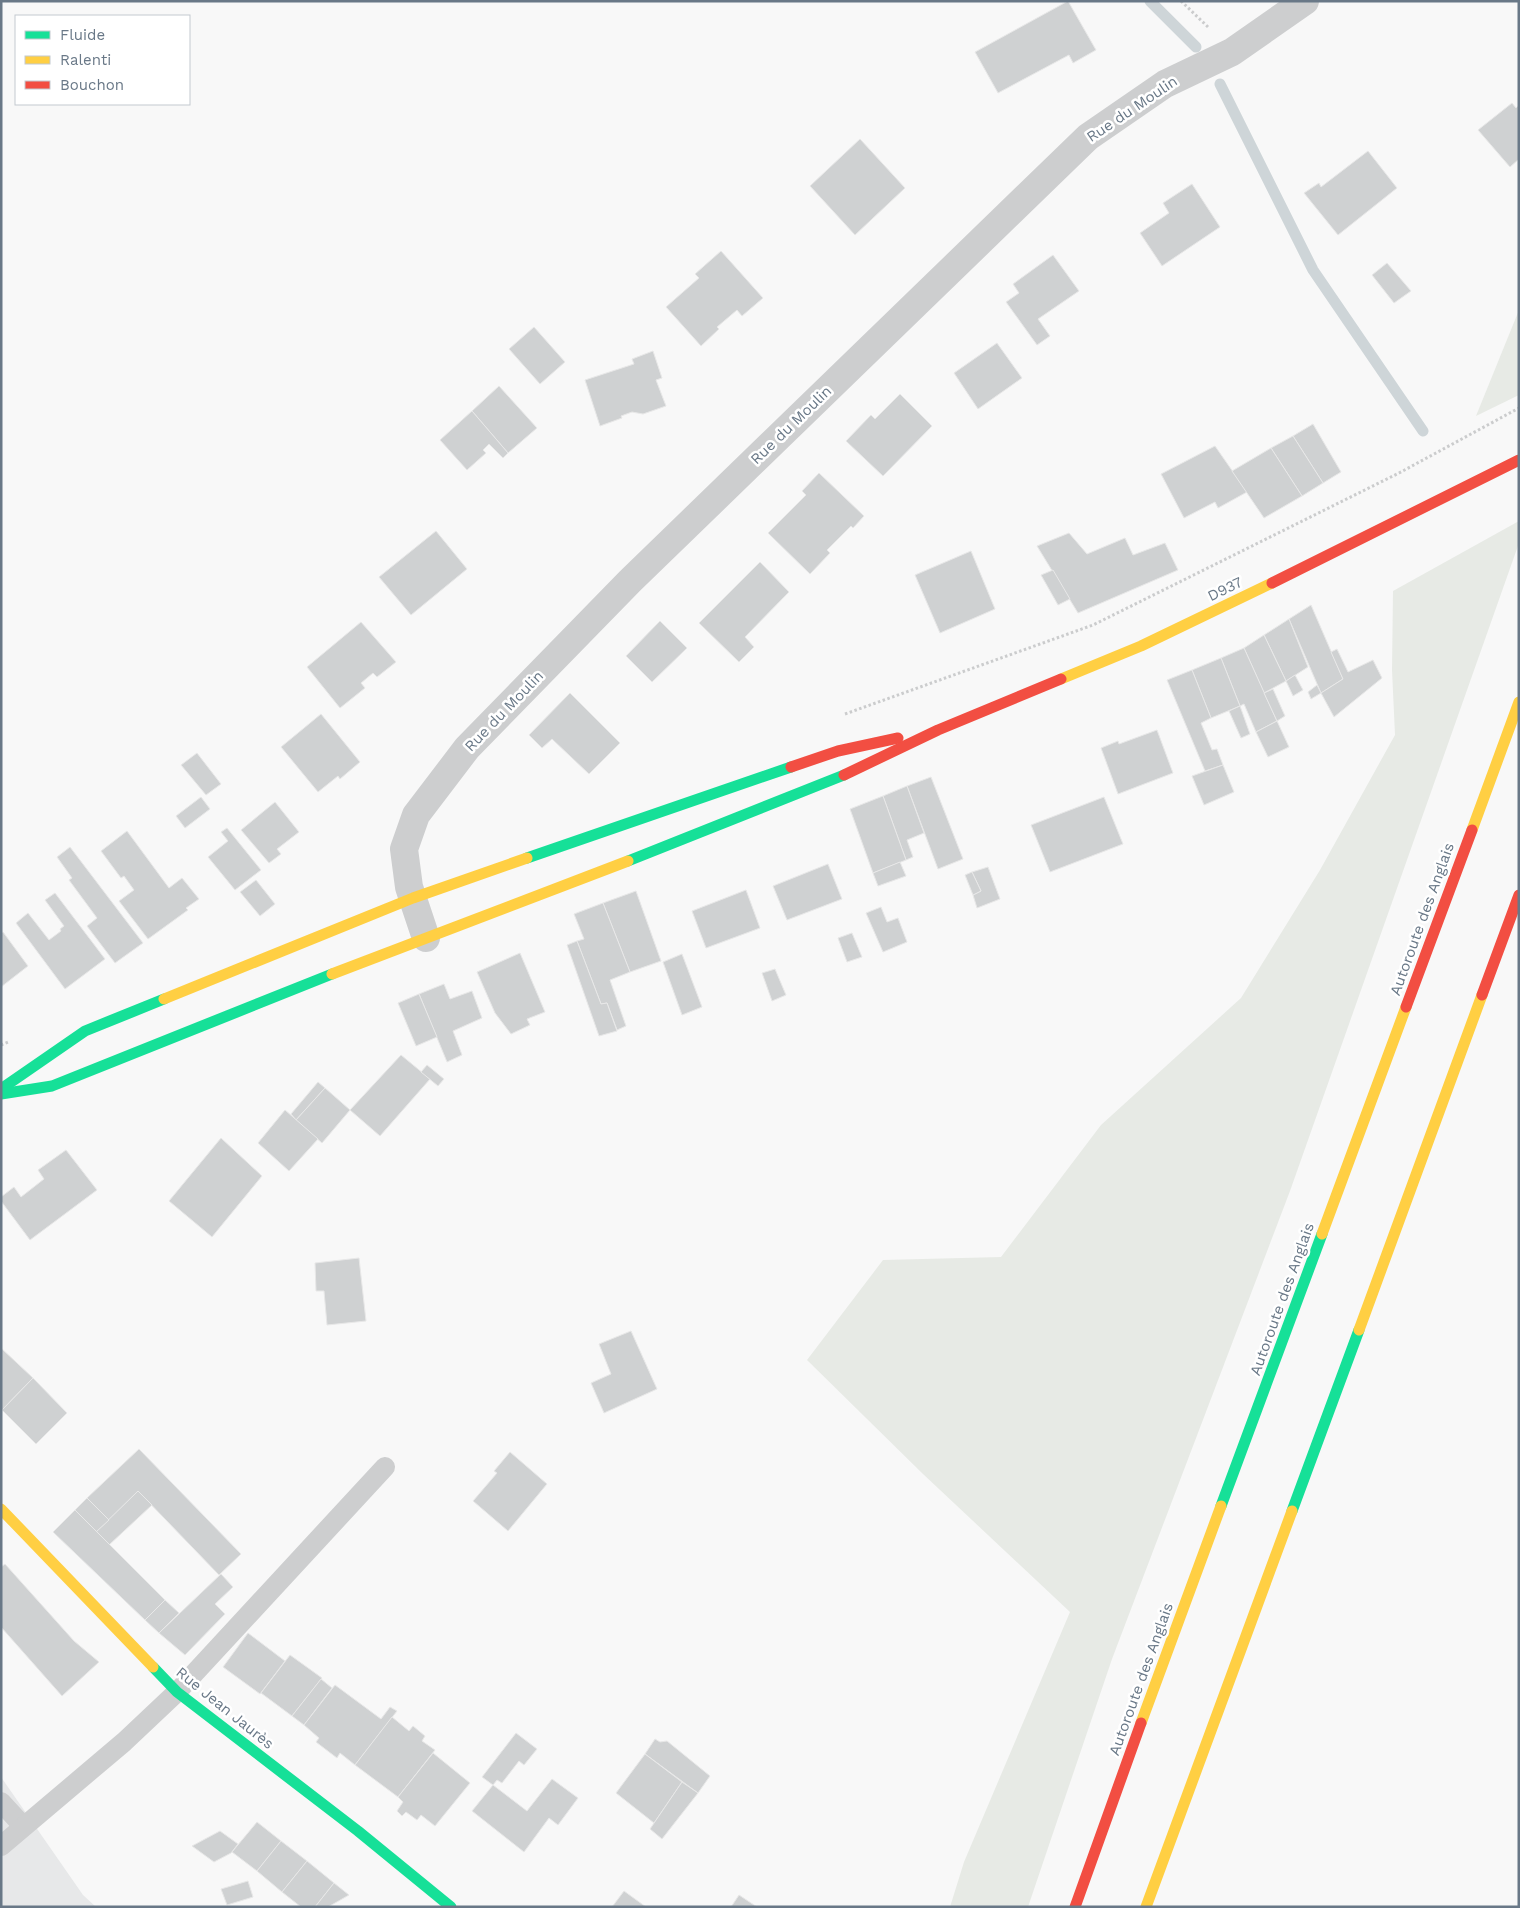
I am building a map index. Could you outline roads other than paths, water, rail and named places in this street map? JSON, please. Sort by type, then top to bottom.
[{"type":"main road","name":"D937","points":[[938,730],[1141,646],[1349,546],[1519,460]]},
{"type":"main road","name":"Autoroute des Anglais","points":[[1075,1907],[1120,1778],[1519,702]]},
{"type":"main road","points":[[1,1089],[85,1031],[413,898],[838,751],[938,730]]},
{"type":"main road","points":[[1,1094],[52,1086],[150,1045],[472,922],[843,776],[938,730]]},
{"type":"main road","points":[[1146,1907],[1519,895]]},
{"type":"main road","name":"Rue Jean Jaurès","points":[[1,1509],[177,1692],[286,1778],[358,1831],[451,1907]]},
{"type":"street","name":"Rue du Moulin","points":[[426,938],[409,887],[404,849],[416,815],[467,748],[630,581],[1088,137],[1165,84],[1232,52],[1305,1]]},
{"type":"lane","points":[[1,1846],[124,1742],[177,1692],[385,1467]]},
{"type":"lane","points":[[1,1802],[24,1826]]},
{"type":"waterway","points":[[1150,1],[1196,47]]},
{"type":"waterway","points":[[1220,84],[1313,270],[1423,431]]}]
